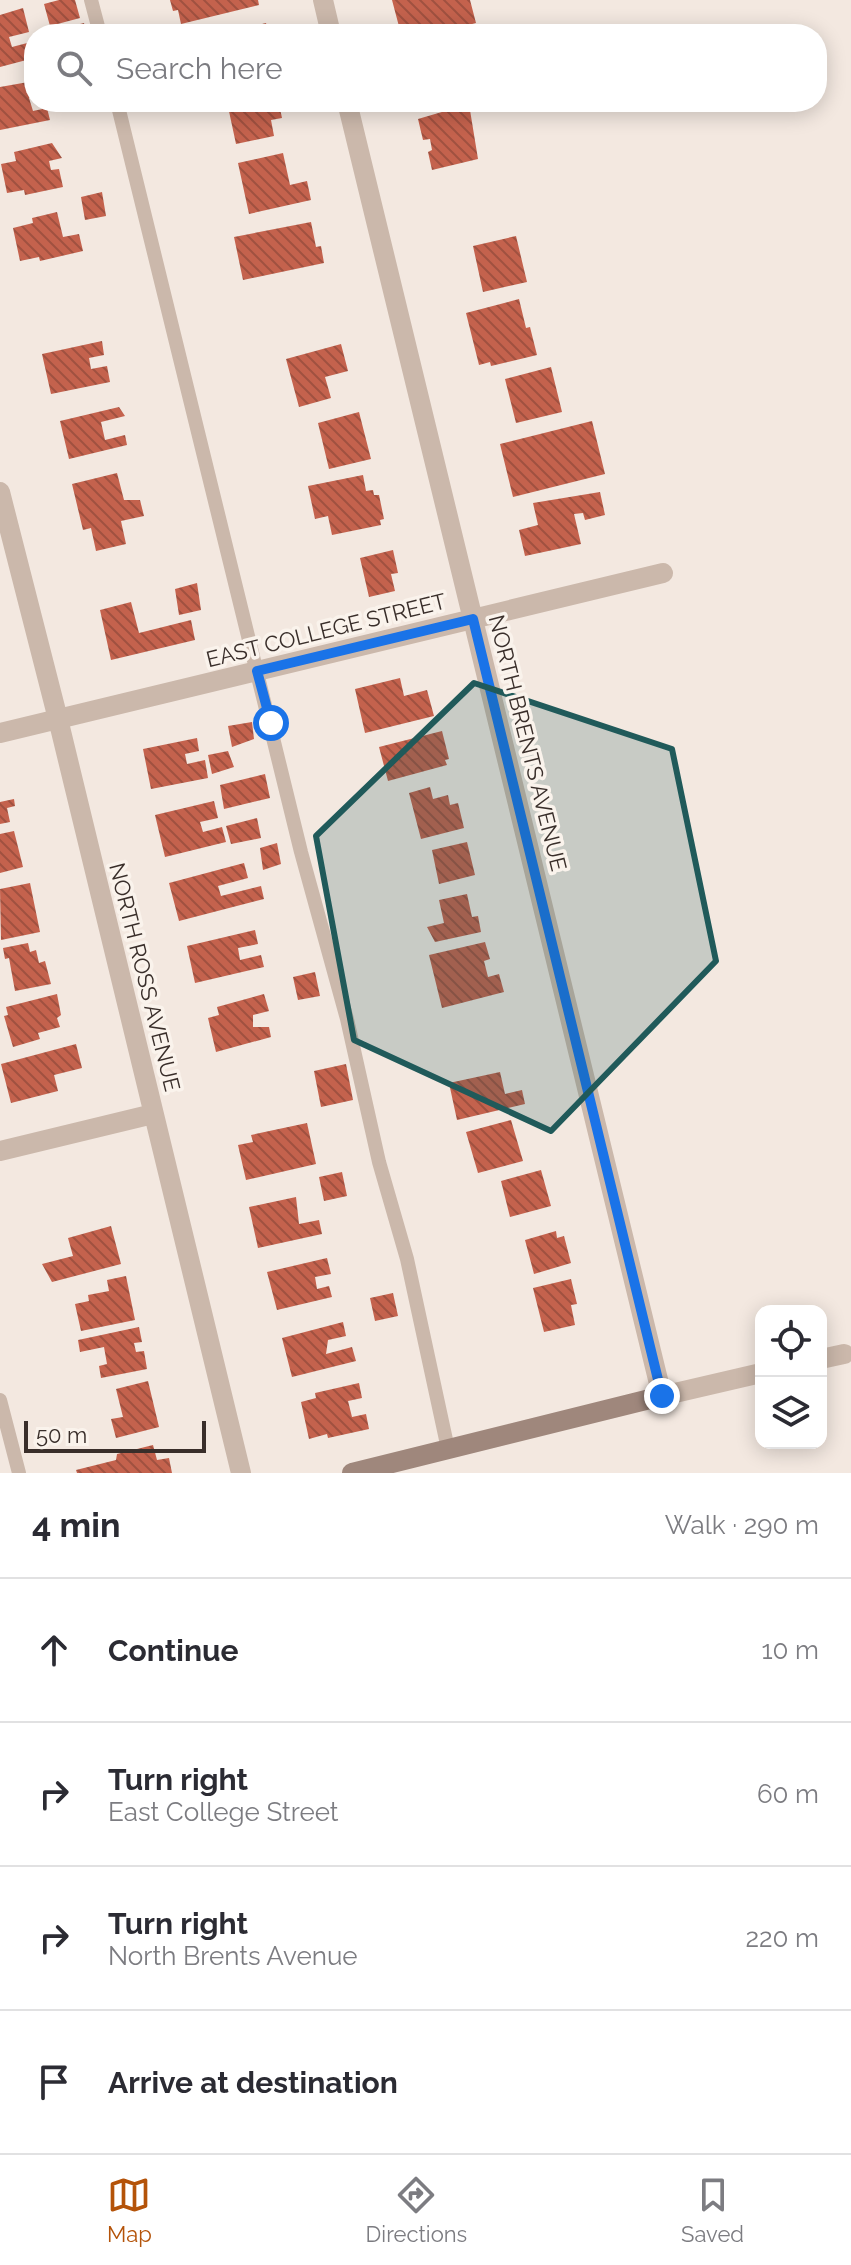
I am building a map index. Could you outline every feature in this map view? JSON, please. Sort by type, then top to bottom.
[{"type":"street","points":[[323,0],[329,24]]},
{"type":"street","name":"NORTH BRENTS AVENUE","points":[[349,112],[662,1396]]},
{"type":"street","name":"NORTH ROSS AVENUE","points":[[0,492],[241,1473]]},
{"type":"street","name":"EAST COLLEGE STREET","points":[[0,733],[663,573]]},
{"type":"street","points":[[0,1151],[153,1114]]},
{"type":"street","points":[[827,1358],[844,1354]]},
{"type":"street","points":[[352,1473],[755,1374]]},
{"type":"lane","points":[[91,0],[97,24]]},
{"type":"lane","points":[[119,112],[301,852],[347,1019],[379,1162],[407,1259],[448,1449]]},
{"type":"lane","points":[[0,1400],[19,1473]]},
{"type":"highlighted area","points":[[474,683],[672,749],[716,961],[551,1131],[354,1040],[316,836]]},
{"type":"building","points":[[75,0],[80,18],[49,24],[44,4]]},
{"type":"building","points":[[170,0],[258,0],[259,5],[181,24],[178,10],[173,11]]},
{"type":"building","points":[[392,0],[470,0],[476,23],[472,24],[398,24]]},
{"type":"building","points":[[23,8],[27,24],[24,24],[24,33],[9,37],[12,47],[24,44],[24,61],[0,67],[0,15]]},
{"type":"building","points":[[24,83],[24,112],[48,112],[50,120],[0,130],[0,87]]},
{"type":"building","points":[[229,112],[281,112],[282,118],[271,120],[274,136],[236,144]]},
{"type":"building","points":[[442,112],[470,112],[478,159],[432,170],[428,152],[432,150],[430,139],[423,140],[418,119]]},
{"type":"building","points":[[52,143],[62,158],[49,161],[51,170],[59,169],[63,187],[25,195],[24,190],[7,193],[1,164],[16,161],[14,152]]},
{"type":"building","points":[[283,153],[290,185],[307,181],[311,200],[249,214],[238,163]]},
{"type":"building","points":[[102,192],[106,216],[85,220],[81,197]]},
{"type":"building","points":[[57,212],[63,237],[79,234],[83,251],[40,261],[39,257],[20,261],[13,228],[33,223],[32,218]]},
{"type":"building","points":[[311,222],[316,247],[321,246],[324,263],[243,280],[234,237]]},
{"type":"building","points":[[516,236],[527,282],[483,292],[473,246]]},
{"type":"building","points":[[519,299],[537,355],[491,366],[490,362],[479,365],[466,313]]},
{"type":"building","points":[[102,341],[104,355],[89,358],[91,369],[107,366],[110,382],[51,394],[42,354]]},
{"type":"building","points":[[341,344],[348,371],[325,377],[331,398],[299,407],[286,359]]},
{"type":"building","points":[[551,367],[562,412],[516,423],[505,379]]},
{"type":"building","points":[[119,407],[125,416],[101,422],[105,440],[125,435],[127,445],[69,459],[60,421]]},
{"type":"building","points":[[359,412],[371,459],[329,469],[318,423]]},
{"type":"building","points":[[592,421],[605,474],[513,497],[500,444]]},
{"type":"building","points":[[117,473],[124,500],[140,500],[144,516],[121,521],[126,544],[96,551],[91,528],[83,530],[72,484]]},
{"type":"building","points":[[363,475],[366,491],[373,490],[374,495],[379,495],[384,519],[380,520],[381,525],[332,535],[328,516],[315,519],[308,486]]},
{"type":"building","points":[[600,492],[605,515],[585,520],[583,513],[574,514],[581,544],[525,556],[519,530],[538,525],[533,503]]},
{"type":"building","points":[[393,550],[398,573],[391,574],[395,591],[369,597],[360,558]]},
{"type":"building","points":[[197,583],[201,610],[179,615],[175,589]]},
{"type":"building","points":[[131,602],[139,633],[191,620],[195,640],[111,660],[100,610]]},
{"type":"building","points":[[400,678],[404,696],[427,690],[434,716],[365,733],[355,689]]},
{"type":"building","points":[[252,722],[254,739],[232,747],[228,726]]},
{"type":"building","points":[[442,731],[449,759],[445,760],[447,765],[388,781],[379,747]]},
{"type":"building","points":[[197,738],[199,751],[185,754],[187,764],[205,760],[208,778],[151,789],[143,749]]},
{"type":"building","points":[[228,751],[234,767],[212,774],[208,755]]},
{"type":"building","points":[[265,774],[270,798],[224,809],[220,785]]},
{"type":"building","points":[[430,787],[433,799],[448,795],[450,805],[458,803],[464,828],[421,839],[409,793]]},
{"type":"building","points":[[14,799],[15,806],[7,808],[10,822],[0,824],[0,802]]},
{"type":"building","points":[[214,801],[218,818],[200,822],[203,832],[222,827],[226,842],[165,857],[155,815]]},
{"type":"building","points":[[257,818],[261,838],[231,844],[226,826]]},
{"type":"building","points":[[14,831],[23,867],[0,873],[0,834]]},
{"type":"building","points":[[467,842],[475,875],[439,884],[432,850]]},
{"type":"building","points":[[277,843],[281,864],[263,870],[260,848]]},
{"type":"building","points":[[244,863],[248,878],[218,886],[221,896],[261,886],[264,899],[179,921],[169,883]]},
{"type":"building","points":[[30,883],[40,932],[1,940],[0,889]]},
{"type":"building","points":[[467,894],[472,917],[478,916],[481,932],[435,942],[427,927],[444,923],[439,900]]},
{"type":"building","points":[[255,930],[258,944],[238,948],[240,960],[261,955],[264,967],[195,983],[187,946]]},
{"type":"building","points":[[485,942],[490,959],[484,961],[488,977],[499,974],[504,992],[442,1008],[429,955]]},
{"type":"building","points":[[28,943],[30,952],[36,950],[39,963],[45,961],[51,984],[15,991],[9,958],[5,959],[3,948]]},
{"type":"building","points":[[315,972],[320,996],[298,1000],[293,977]]},
{"type":"building","points":[[57,994],[60,1027],[38,1033],[40,1039],[13,1047],[4,1016],[8,1015],[6,1007]]},
{"type":"building","points":[[264,994],[269,1011],[253,1015],[253,1027],[269,1027],[271,1037],[216,1052],[208,1018],[219,1015],[217,1007]]},
{"type":"building","points":[[76,1044],[82,1068],[54,1075],[58,1091],[11,1103],[1,1064]]},
{"type":"building","points":[[346,1064],[353,1100],[321,1107],[314,1071]]},
{"type":"building","points":[[500,1072],[505,1094],[522,1090],[525,1104],[457,1120],[449,1083]]},
{"type":"building","points":[[511,1120],[523,1161],[478,1173],[466,1132]]},
{"type":"building","points":[[307,1123],[316,1164],[246,1180],[238,1145],[253,1142],[251,1135]]},
{"type":"building","points":[[541,1170],[551,1206],[510,1217],[501,1181]]},
{"type":"building","points":[[342,1172],[347,1196],[324,1201],[319,1177]]},
{"type":"building","points":[[296,1197],[299,1224],[319,1220],[322,1234],[258,1248],[249,1207]]},
{"type":"building","points":[[111,1226],[121,1264],[52,1282],[42,1264],[73,1256],[68,1238]]},
{"type":"building","points":[[556,1231],[557,1238],[564,1236],[571,1263],[534,1274],[525,1240]]},
{"type":"building","points":[[327,1258],[331,1274],[315,1277],[317,1289],[329,1286],[332,1297],[277,1310],[267,1272]]},
{"type":"building","points":[[126,1276],[135,1320],[81,1331],[75,1304],[89,1301],[88,1295],[109,1291],[107,1280]]},
{"type":"building","points":[[571,1279],[577,1304],[571,1305],[575,1325],[544,1332],[533,1288]]},
{"type":"building","points":[[393,1293],[398,1316],[375,1321],[370,1298]]},
{"type":"building","points":[[343,1322],[346,1336],[328,1340],[326,1354],[352,1347],[356,1361],[292,1377],[282,1338]]},
{"type":"building","points":[[139,1327],[142,1342],[134,1343],[136,1352],[144,1351],[147,1369],[101,1378],[99,1366],[107,1364],[104,1347],[80,1352],[78,1340]]},
{"type":"building","points":[[148,1381],[159,1427],[116,1438],[111,1419],[123,1417],[116,1389]]},
{"type":"building","points":[[359,1383],[362,1398],[348,1401],[352,1417],[366,1414],[369,1429],[309,1439],[301,1402],[316,1398],[315,1393]]},
{"type":"building","points":[[153,1445],[157,1460],[169,1458],[172,1473],[77,1473],[76,1470],[116,1460],[117,1454]]},
{"type":"route","points":[[271,723],[257,671],[473,619],[662,1396]]}]
